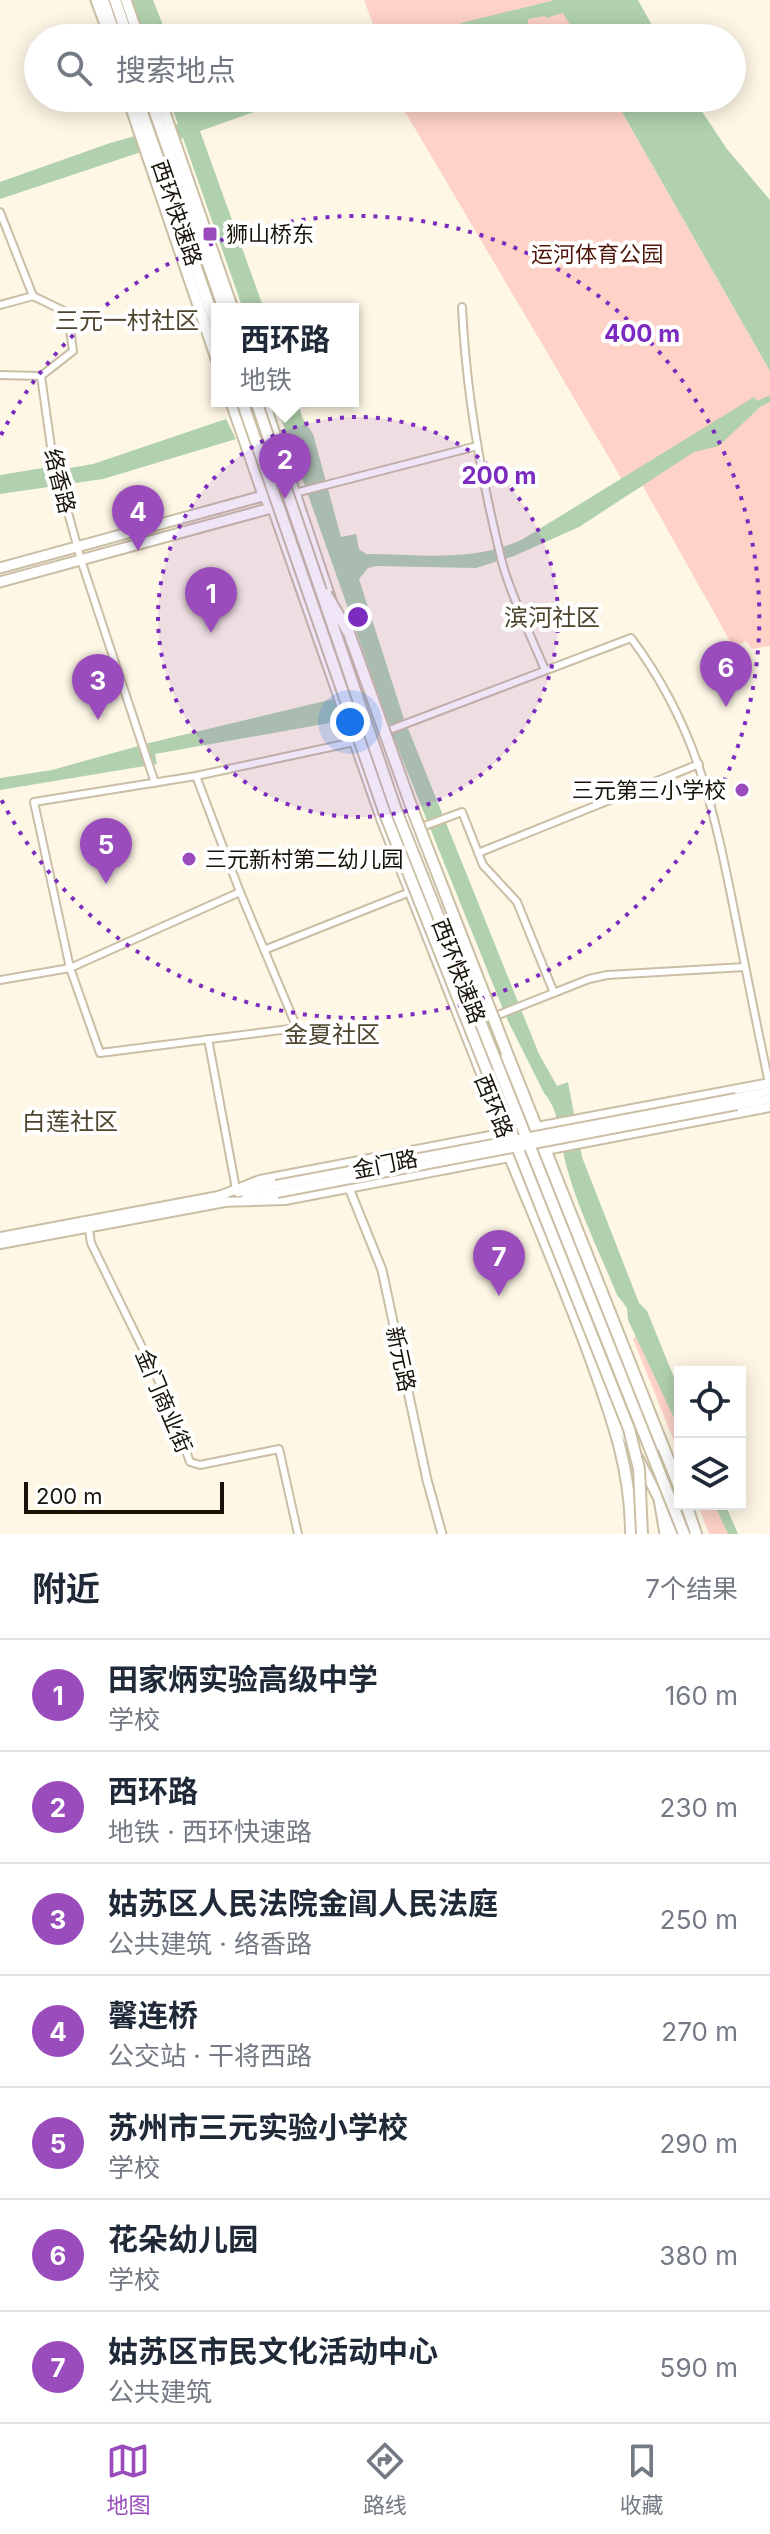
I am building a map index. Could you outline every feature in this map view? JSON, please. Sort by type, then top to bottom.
[{"type":"highway","points":[[103,0],[111,24]]},
{"type":"highway","points":[[115,0],[123,24]]},
{"type":"highway","points":[[134,112],[211,342]]},
{"type":"highway","name":"西环快速路","points":[[142,112],[211,311]]},
{"type":"highway","name":"西环快速路","points":[[155,112],[222,303]]},
{"type":"highway","points":[[236,407],[266,496],[278,506]]},
{"type":"highway","name":"西环快速路","points":[[244,407],[385,814],[629,1429],[639,1469],[642,1534]]},
{"type":"highway","name":"西环快速路","points":[[258,407],[396,810],[684,1534]]},
{"type":"highway","points":[[313,572],[349,633],[534,1128],[674,1474]]},
{"type":"highway","points":[[505,1134],[622,1446],[629,1486],[631,1534]]},
{"type":"highway","points":[[688,1510],[696,1534]]},
{"type":"main road","points":[[96,0],[105,24]]},
{"type":"main road","points":[[126,0],[134,24]]},
{"type":"main road","points":[[135,112],[211,330]]},
{"type":"main road","points":[[165,112],[231,303]]},
{"type":"main road","points":[[237,407],[266,496]]},
{"type":"main road","name":"西环路","points":[[266,407],[344,637],[384,732],[413,829],[487,1019],[534,1128]]},
{"type":"main road","points":[[241,417],[257,426],[279,492]]},
{"type":"main road","points":[[0,568],[279,492],[294,494]]},
{"type":"main road","points":[[0,582],[278,506],[294,494]]},
{"type":"main road","points":[[278,506],[318,607],[344,637]]},
{"type":"main road","name":"西环路","points":[[278,506],[388,837],[505,1134]]},
{"type":"main road","points":[[13,564],[17,577]]},
{"type":"main road","points":[[220,1199],[236,1189],[270,1178],[770,1086]]},
{"type":"main road","name":"金门路","points":[[736,1101],[770,1086]]},
{"type":"main road","name":"金门路","points":[[0,1244],[88,1224],[736,1101],[770,1099]]},
{"type":"main road","points":[[220,1199],[285,1200],[770,1107]]},
{"type":"main road","name":"西环路","points":[[543,1151],[647,1421],[672,1534]]},
{"type":"main road","name":"西环路","points":[[512,1156],[623,1430],[659,1499],[665,1534]]},
{"type":"main road","name":"金门路","points":[[0,1237],[88,1224]]},
{"type":"street","points":[[0,212],[33,296]]},
{"type":"street","points":[[0,305],[33,296],[68,313],[73,351],[41,376],[0,375]]},
{"type":"street","points":[[462,307],[465,362],[477,446],[502,563],[545,670]]},
{"type":"street","name":"络香路","points":[[41,376],[56,469],[77,547],[155,783]]},
{"type":"street","points":[[294,494],[477,446]]},
{"type":"street","points":[[196,776],[297,1028],[100,1053],[70,968],[34,802],[196,776],[354,742],[631,638],[662,680],[684,725],[711,800],[770,1086]]},
{"type":"street","points":[[478,853],[699,764]]},
{"type":"street","points":[[388,837],[429,826],[462,812],[483,865],[517,902],[554,993]]},
{"type":"street","points":[[0,980],[70,968],[240,892]]},
{"type":"street","points":[[264,950],[410,892]]},
{"type":"street","points":[[463,1028],[607,975],[745,967]]},
{"type":"street","points":[[208,1039],[236,1189]]},
{"type":"street","name":"新元路","points":[[349,1188],[382,1270],[427,1480],[442,1534]]},
{"type":"street","name":"金门商业街","points":[[88,1224],[91,1243],[165,1394],[190,1462],[200,1465],[279,1449],[298,1534]]},
{"type":"green space","points":[[364,0],[557,0],[570,24],[373,24]]},
{"type":"green space","name":"运河体育公园","points":[[405,112],[622,112],[770,371],[770,646],[752,649],[746,641],[734,648],[643,486],[630,493]]},
{"type":"green space","points":[[636,1336],[674,1418],[674,1441],[633,1339]]},
{"type":"green space","points":[[700,1510],[717,1510],[728,1534],[709,1534]]},
{"type":"shaded area","points":[[130,0],[153,0],[162,24],[139,24]]},
{"type":"shaded area","points":[[555,0],[638,0],[651,24],[570,24],[563,13],[528,19],[528,24],[460,24]]},
{"type":"shaded area","points":[[173,112],[254,112],[200,131],[262,303],[241,303],[183,138],[0,199],[0,182],[110,143],[178,124]]},
{"type":"shaded area","points":[[622,112],[702,112],[727,149],[770,200],[770,371]]},
{"type":"shaded area","points":[[770,395],[770,402],[760,407],[719,446],[694,452],[579,527],[514,556],[476,568],[376,566],[368,568],[359,579],[403,716],[539,1054],[557,1086],[568,1082],[582,1157],[639,1303],[647,1311],[674,1377],[674,1418],[577,1200],[554,1109],[507,1019],[393,736],[277,407],[299,407],[313,434],[341,537],[356,534],[359,549],[366,554],[446,556],[504,547],[523,539],[754,397],[757,401]]},
{"type":"shaded area","points":[[226,419],[236,439],[103,479],[0,494],[0,475],[93,464]]},
{"type":"shaded area","points":[[333,699],[341,721],[155,754],[157,764],[0,790],[0,778],[52,770],[149,743]]},
{"type":"shaded area","points":[[717,1510],[728,1510],[738,1534],[728,1534]]},
{"type":"place","name":"狮山桥东","points":[[210,234]]},
{"type":"place","name":"西环路","points":[[285,499]]},
{"type":"place","name":"馨连桥","points":[[138,551]]},
{"type":"place","name":"田家炳实验高级中学","points":[[211,633]]},
{"type":"place","name":"花朵幼儿园","points":[[726,707]]},
{"type":"place","name":"姑苏区人民法院金阊人民法庭","points":[[98,720]]},
{"type":"place","name":"三元第三小学校","points":[[742,790]]},
{"type":"place","name":"三元新村第二幼儿园","points":[[189,859]]},
{"type":"place","name":"苏州市三元实验小学校","points":[[106,884]]},
{"type":"place","name":"姑苏区市民文化活动中心","points":[[499,1296]]},
{"type":"district","name":"三元一村社区","points":[[127,321]]},
{"type":"district","name":"滨河社区","points":[[552,618]]},
{"type":"district","name":"金夏社区","points":[[332,1035]]},
{"type":"district","name":"白莲社区","points":[[70,1122]]}]
